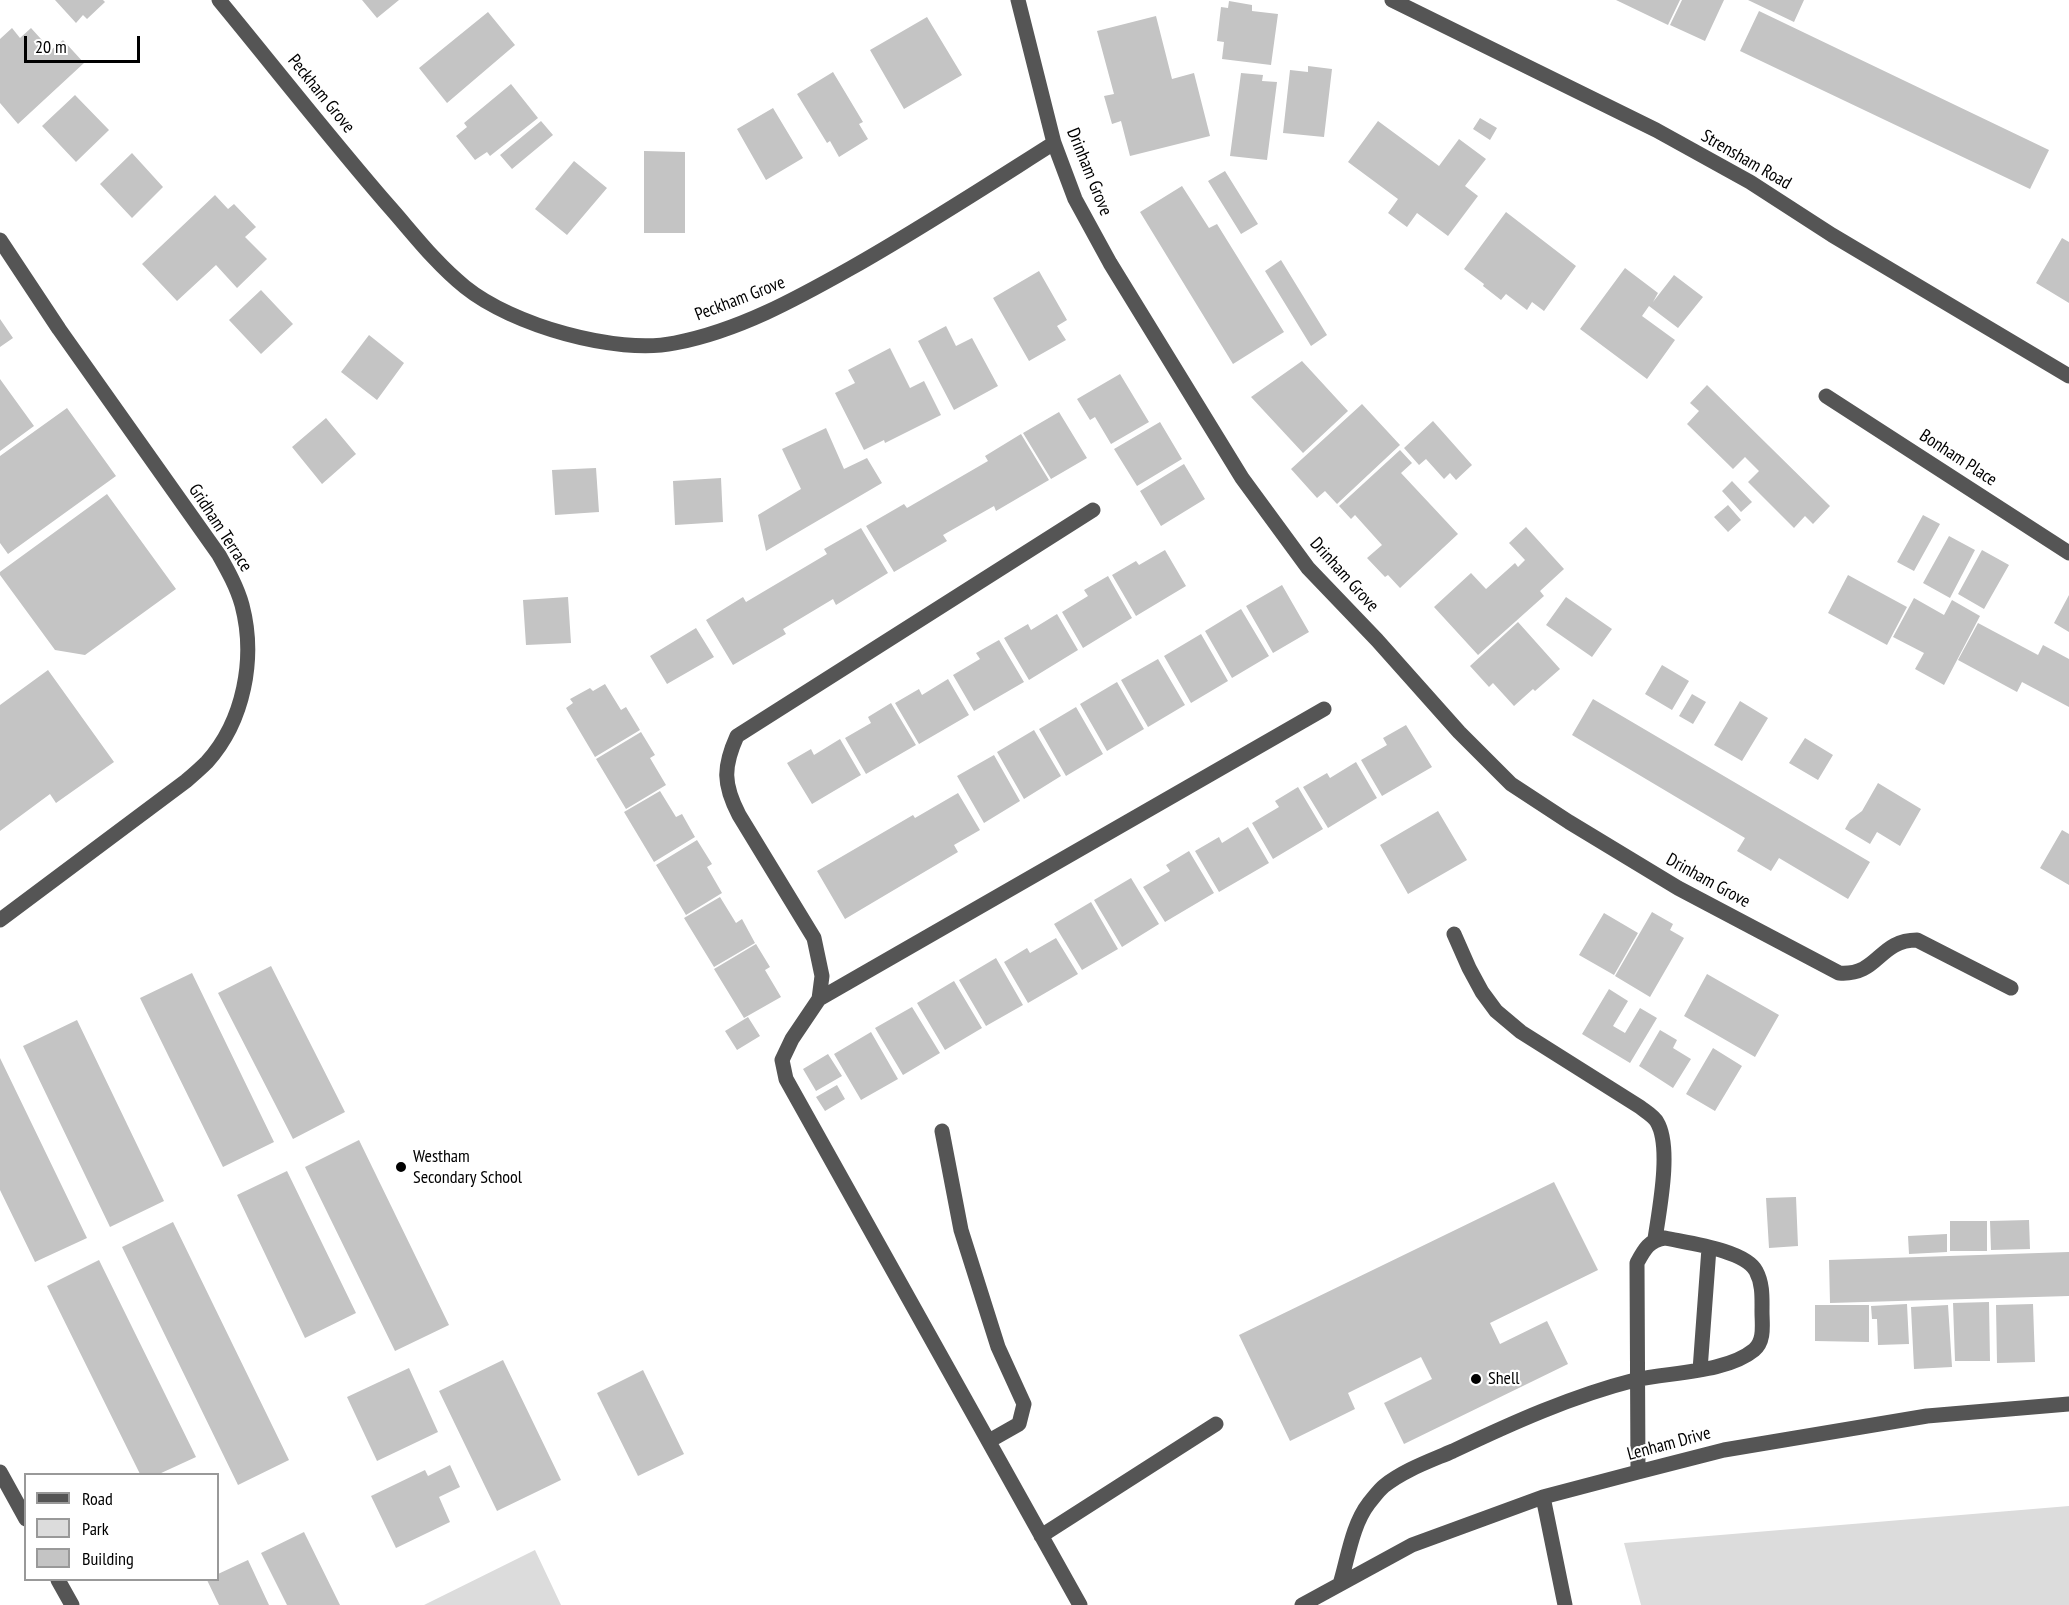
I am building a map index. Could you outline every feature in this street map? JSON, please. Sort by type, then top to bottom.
[{"type":"street","name":"Peckham Grove","points":[[219,0],[371,185],[441,265],[466,288],[499,309],[552,330],[619,345],[672,344],[712,334],[799,297],[898,241],[1054,143]]},
{"type":"street","name":"Drinham Grove","points":[[1017,0],[1054,143],[1075,199],[1110,262],[1242,478],[1308,568],[1511,784],[1678,888],[1839,973],[1856,973],[1867,968],[1894,944],[1904,940],[1917,940],[2010,988]]},
{"type":"street","name":"Strensham Road","points":[[1392,0],[1656,130],[1750,182],[1832,235],[2069,376]]},
{"type":"street","name":"Gridham Terrace","points":[[0,240],[219,555],[232,578],[242,604],[247,631],[248,658],[237,712],[224,739],[207,762],[186,781],[0,920]]},
{"type":"street","name":"Bonham Place","points":[[1826,396],[2069,554]]},
{"type":"street","points":[[819,999],[822,976],[814,938],[729,796],[726,772],[729,754],[737,736],[1092,510]]},
{"type":"street","points":[[1080,1605],[786,1079],[782,1060],[792,1039],[819,999],[1323,709]]},
{"type":"street","points":[[1454,934],[1478,984],[1496,1011],[1521,1032],[1640,1107],[1657,1121],[1662,1135],[1664,1178],[1656,1239]]},
{"type":"street","points":[[942,1131],[965,1240],[998,1347],[1024,1404],[1019,1424],[989,1442]]},
{"type":"street","points":[[1340,1584],[1358,1522],[1368,1505],[1383,1487],[1407,1472],[1511,1424],[1568,1402],[1636,1380],[1700,1370],[1735,1360],[1754,1350],[1759,1344],[1762,1333],[1762,1291],[1756,1270],[1744,1259],[1665,1238],[1656,1239],[1646,1246],[1637,1263],[1636,1380],[1638,1472]]},
{"type":"street","points":[[1700,1370],[1709,1248]]},
{"type":"street","name":"Lenham Drive","points":[[1302,1605],[1412,1545],[1543,1497],[1638,1472],[1724,1450],[1927,1416],[2069,1404]]},
{"type":"street","points":[[1041,1536],[1216,1424]]},
{"type":"street","points":[[0,1472],[24,1515]]},
{"type":"street","points":[[1543,1497],[1565,1605]]},
{"type":"street","points":[[59,1581],[71,1605]]},
{"type":"green space","points":[[2069,1506],[2069,1605],[1641,1605],[1624,1543]]},
{"type":"green space","points":[[535,1550],[561,1605],[424,1605]]},
{"type":"building","points":[[55,0],[103,0],[105,2],[87,19],[83,15],[76,23]]},
{"type":"building","points":[[362,0],[399,0],[377,18]]},
{"type":"building","points":[[1616,0],[1680,0],[1668,25]]},
{"type":"building","points":[[1682,0],[1724,0],[1705,41],[1670,25]]},
{"type":"building","points":[[1748,0],[1804,0],[1794,22]]},
{"type":"building","points":[[1229,1],[1252,5],[1252,11],[1278,14],[1271,65],[1222,59],[1224,42],[1217,41],[1221,7],[1228,8]]},
{"type":"building","points":[[1759,11],[2049,150],[2030,189],[1740,51]]},
{"type":"building","points":[[488,12],[515,45],[447,103],[419,68]]},
{"type":"building","points":[[1156,16],[1172,79],[1194,73],[1210,136],[1130,156],[1121,121],[1112,124],[1104,96],[1114,94],[1097,31]]},
{"type":"building","points":[[927,17],[962,75],[904,109],[870,50]]},
{"type":"building","points":[[12,28],[20,38],[31,28],[51,50],[63,40],[84,63],[18,124],[0,103],[0,39]]},
{"type":"building","points":[[1308,66],[1332,69],[1324,137],[1283,133],[1290,70],[1308,72]]},
{"type":"building","points":[[833,72],[863,122],[859,124],[868,139],[839,157],[830,141],[827,143],[797,94]]},
{"type":"building","points":[[1241,73],[1263,75],[1262,81],[1277,82],[1267,160],[1230,156]]},
{"type":"building","points":[[511,84],[538,118],[490,156],[487,152],[475,160],[456,136],[467,127],[464,123]]},
{"type":"building","points":[[75,95],[109,130],[76,162],[42,126]]},
{"type":"building","points":[[773,108],[803,158],[766,180],[737,129]]},
{"type":"building","points":[[1480,118],[1497,128],[1490,140],[1473,129]]},
{"type":"building","points":[[541,121],[553,135],[512,169],[500,155]]},
{"type":"building","points":[[1378,121],[1439,166],[1459,139],[1486,159],[1465,186],[1478,196],[1448,236],[1417,213],[1407,227],[1388,213],[1398,199],[1348,162]]},
{"type":"building","points":[[644,151],[685,152],[685,233],[644,233]]},
{"type":"building","points":[[132,153],[163,187],[132,218],[100,184]]},
{"type":"building","points":[[574,161],[607,188],[567,235],[535,209]]},
{"type":"building","points":[[1225,171],[1258,224],[1241,234],[1208,181]]},
{"type":"building","points":[[1182,186],[1209,228],[1217,224],[1284,332],[1233,364],[1140,212]]},
{"type":"building","points":[[215,195],[228,209],[234,204],[256,227],[245,237],[267,259],[237,288],[216,265],[177,301],[142,264]]},
{"type":"building","points":[[1506,212],[1576,266],[1544,311],[1532,302],[1527,310],[1506,294],[1501,300],[1464,269]]},
{"type":"building","points":[[2062,238],[2069,242],[2069,303],[2036,283]]},
{"type":"building","points":[[1281,260],[1327,335],[1311,346],[1265,271]]},
{"type":"building","points":[[1625,268],[1658,293],[1653,302],[1674,275],[1703,297],[1678,328],[1649,306],[1642,316],[1675,340],[1647,379],[1580,329]]},
{"type":"building","points":[[1039,271],[1067,320],[1057,326],[1066,340],[1029,361],[993,298]]},
{"type":"building","points":[[261,290],[293,324],[261,354],[229,320]]},
{"type":"building","points":[[0,319],[13,338],[0,347]]},
{"type":"building","points":[[946,326],[956,346],[972,338],[998,386],[954,410],[918,341]]},
{"type":"building","points":[[369,335],[404,363],[377,400],[341,372]]},
{"type":"building","points":[[890,348],[910,388],[924,381],[941,415],[885,443],[884,440],[864,450],[835,393],[855,383],[848,370]]},
{"type":"building","points":[[1302,361],[1348,411],[1303,453],[1251,397]]},
{"type":"building","points":[[1120,374],[1149,422],[1111,444],[1095,417],[1090,420],[1077,399]]},
{"type":"building","points":[[0,379],[34,426],[0,451]]},
{"type":"building","points":[[1707,385],[1830,506],[1813,524],[1805,516],[1794,528],[1748,482],[1759,471],[1745,457],[1733,469],[1687,424],[1699,411],[1690,403]]},
{"type":"building","points":[[1362,404],[1400,445],[1337,504],[1325,491],[1317,498],[1291,469]]},
{"type":"building","points":[[67,408],[116,476],[8,554],[0,543],[0,456]]},
{"type":"building","points":[[1059,412],[1087,458],[1051,479],[1023,433]]},
{"type":"building","points":[[326,418],[356,454],[322,484],[292,447]]},
{"type":"building","points":[[1433,421],[1472,465],[1456,480],[1450,473],[1444,479],[1426,459],[1419,465],[1404,448]]},
{"type":"building","points":[[1160,422],[1182,459],[1137,486],[1114,449]]},
{"type":"building","points":[[826,428],[844,469],[867,458],[882,483],[766,551],[758,515],[801,489],[782,449]]},
{"type":"building","points":[[1021,434],[1049,480],[996,511],[994,506],[943,535],[947,541],[894,572],[866,526],[904,504],[907,508],[988,461],[985,456]]},
{"type":"building","points":[[1400,450],[1412,463],[1401,473],[1458,534],[1400,588],[1388,575],[1385,577],[1367,558],[1382,545],[1355,515],[1351,519],[1339,506]]},
{"type":"building","points":[[1184,464],[1205,499],[1161,526],[1140,491]]},
{"type":"building","points":[[596,468],[599,512],[555,515],[552,470]]},
{"type":"building","points":[[721,478],[723,522],[675,525],[673,481]]},
{"type":"building","points":[[1732,481],[1752,502],[1741,512],[1722,491]]},
{"type":"building","points":[[107,494],[176,589],[85,655],[55,650],[0,572]]},
{"type":"building","points":[[1728,505],[1741,520],[1728,532],[1714,517]]},
{"type":"building","points":[[1923,515],[1940,524],[1914,571],[1897,562]]},
{"type":"building","points":[[1526,527],[1564,569],[1540,591],[1544,596],[1478,655],[1434,607],[1471,573],[1486,589],[1515,563],[1518,567],[1525,560],[1509,543]]},
{"type":"building","points":[[861,528],[888,573],[836,605],[833,599],[783,629],[786,634],[733,665],[706,620],[743,597],[746,602],[827,554],[824,549]]},
{"type":"building","points":[[1949,536],[1975,550],[1950,598],[1923,583]]},
{"type":"building","points":[[1165,550],[1186,586],[1136,616],[1112,575],[1136,561],[1139,565]]},
{"type":"building","points":[[1982,550],[2009,565],[1984,609],[1958,594]]},
{"type":"building","points":[[1848,575],[1907,607],[1887,645],[1828,613]]},
{"type":"building","points":[[1108,576],[1132,618],[1083,648],[1062,612],[1088,596],[1084,590]]},
{"type":"building","points":[[1282,585],[1309,632],[1273,653],[1246,606]]},
{"type":"building","points":[[2069,595],[2069,632],[2054,623]]},
{"type":"building","points":[[568,597],[571,643],[526,645],[523,600]]},
{"type":"building","points":[[1566,597],[1612,629],[1592,657],[1546,625]]},
{"type":"building","points":[[1914,598],[1944,615],[1952,600],[1980,616],[1944,685],[1915,669],[1924,653],[1893,637]]},
{"type":"building","points":[[1241,609],[1269,656],[1232,678],[1205,631]]},
{"type":"building","points":[[1057,614],[1078,650],[1029,680],[1004,638],[1028,624],[1031,630]]},
{"type":"building","points":[[1518,622],[1560,669],[1514,706],[1493,683],[1489,687],[1470,666]]},
{"type":"building","points":[[1978,623],[2038,655],[2043,645],[2069,659],[2069,707],[2022,682],[2017,692],[1958,660]]},
{"type":"building","points":[[696,628],[714,657],[667,684],[650,656]]},
{"type":"building","points":[[1201,634],[1228,681],[1191,703],[1164,656]]},
{"type":"building","points":[[999,640],[1024,682],[974,711],[953,675],[980,659],[976,653]]},
{"type":"building","points":[[1158,659],[1185,705],[1148,727],[1121,680]]},
{"type":"building","points":[[1662,665],[1689,681],[1672,710],[1645,694]]},
{"type":"building","points":[[48,670],[114,762],[56,803],[50,794],[0,831],[0,705]]},
{"type":"building","points":[[948,679],[969,715],[919,744],[895,703],[919,689],[922,695]]},
{"type":"building","points":[[1117,682],[1144,729],[1107,751],[1080,704]]},
{"type":"building","points":[[605,684],[621,710],[626,707],[640,730],[595,757],[566,708],[573,703],[570,699],[590,688],[593,691]]},
{"type":"building","points":[[1692,694],[1706,702],[1693,724],[1679,716]]},
{"type":"building","points":[[1593,699],[1870,862],[1848,899],[1779,858],[1771,871],[1737,851],[1745,838],[1572,735]]},
{"type":"building","points":[[1740,701],[1768,718],[1742,761],[1714,745]]},
{"type":"building","points":[[891,703],[916,745],[866,774],[845,738],[871,723],[868,717]]},
{"type":"building","points":[[1076,707],[1103,754],[1066,776],[1039,729]]},
{"type":"building","points":[[1406,725],[1432,767],[1382,796],[1361,760],[1387,745],[1383,738]]},
{"type":"building","points":[[1034,730],[1061,776],[1024,799],[997,752]]},
{"type":"building","points":[[641,732],[655,755],[650,758],[666,785],[626,809],[596,759]]},
{"type":"building","points":[[1805,738],[1833,755],[1818,780],[1789,763]]},
{"type":"building","points":[[840,739],[861,775],[812,804],[787,763],[811,749],[814,755]]},
{"type":"building","points":[[994,755],[1020,801],[984,823],[957,776]]},
{"type":"building","points":[[1356,762],[1377,798],[1328,828],[1303,787],[1327,773],[1330,778]]},
{"type":"building","points":[[1878,783],[1921,809],[1900,846],[1877,832],[1870,844],[1845,829],[1850,820],[1862,811]]},
{"type":"building","points":[[1298,787],[1323,829],[1273,859],[1252,823],[1279,807],[1275,801]]},
{"type":"building","points":[[660,791],[676,817],[682,814],[695,837],[654,862],[624,812]]},
{"type":"building","points":[[958,793],[980,830],[954,845],[958,852],[845,919],[817,871],[913,815],[915,818]]},
{"type":"building","points":[[1438,811],[1467,860],[1408,894],[1380,845]]},
{"type":"building","points":[[1248,827],[1269,863],[1219,892],[1195,851],[1219,837],[1222,843]]},
{"type":"building","points":[[2062,830],[2069,834],[2069,885],[2040,868]]},
{"type":"building","points":[[697,840],[712,864],[707,867],[722,893],[686,915],[656,865]]},
{"type":"building","points":[[1189,851],[1214,893],[1165,922],[1143,887],[1170,871],[1166,865]]},
{"type":"building","points":[[1131,878],[1159,924],[1122,947],[1094,900]]},
{"type":"building","points":[[720,897],[736,923],[742,919],[755,943],[714,967],[684,918]]},
{"type":"building","points":[[1091,902],[1118,949],[1082,970],[1054,924]]},
{"type":"building","points":[[1652,912],[1673,924],[1670,930],[1684,938],[1650,997],[1615,976]]},
{"type":"building","points":[[1604,913],[1638,933],[1614,975],[1579,955]]},
{"type":"building","points":[[1056,938],[1078,974],[1028,1003],[1004,962],[1027,948],[1030,953]]},
{"type":"building","points":[[756,944],[770,967],[765,970],[781,997],[744,1018],[714,969]]},
{"type":"building","points":[[996,958],[1023,1005],[986,1026],[959,980]]},
{"type":"building","points":[[271,966],[345,1112],[293,1139],[218,993]]},
{"type":"building","points":[[192,973],[274,1142],[223,1167],[140,998]]},
{"type":"building","points":[[1707,974],[1779,1015],[1755,1057],[1684,1016]]},
{"type":"building","points":[[954,981],[982,1028],[945,1050],[917,1003]]},
{"type":"building","points":[[1609,989],[1628,1001],[1613,1026],[1625,1033],[1640,1008],[1657,1018],[1630,1063],[1582,1034]]},
{"type":"building","points":[[912,1007],[940,1053],[903,1075],[875,1028]]},
{"type":"building","points":[[748,1017],[760,1036],[737,1050],[725,1031]]},
{"type":"building","points":[[77,1020],[164,1201],[110,1227],[23,1046]]},
{"type":"building","points":[[1660,1030],[1677,1040],[1673,1048],[1691,1059],[1673,1088],[1639,1066]]},
{"type":"building","points":[[871,1032],[898,1079],[861,1100],[834,1054]]},
{"type":"building","points":[[1713,1048],[1742,1066],[1715,1111],[1686,1094]]},
{"type":"building","points":[[828,1054],[842,1076],[816,1091],[803,1069]]},
{"type":"building","points":[[0,1058],[87,1238],[35,1262],[0,1190]]},
{"type":"building","points":[[837,1085],[845,1099],[825,1111],[816,1097]]},
{"type":"building","points":[[359,1140],[449,1325],[395,1351],[305,1167]]},
{"type":"building","points":[[287,1171],[356,1313],[305,1338],[237,1195]]},
{"type":"building","points":[[1554,1182],[1598,1270],[1490,1323],[1500,1344],[1547,1321],[1568,1364],[1404,1444],[1384,1403],[1432,1379],[1421,1357],[1348,1393],[1355,1409],[1290,1441],[1239,1335]]},
{"type":"building","points":[[1796,1197],[1798,1246],[1769,1248],[1766,1198]]},
{"type":"building","points":[[2029,1220],[2030,1249],[1991,1250],[1990,1221]]},
{"type":"building","points":[[1950,1221],[1987,1221],[1987,1251],[1950,1251]]},
{"type":"building","points":[[173,1222],[289,1460],[238,1485],[122,1247]]},
{"type":"building","points":[[1947,1234],[1947,1252],[1909,1254],[1908,1236]]},
{"type":"building","points":[[2069,1252],[2069,1296],[1830,1303],[1829,1260]]},
{"type":"building","points":[[99,1260],[196,1457],[161,1473],[140,1473],[47,1286]]},
{"type":"building","points":[[1989,1302],[1990,1361],[1955,1361],[1953,1303]]},
{"type":"building","points":[[1907,1304],[1909,1344],[1878,1345],[1877,1319],[1872,1319],[1871,1306]]},
{"type":"building","points":[[2033,1304],[2035,1362],[1997,1363],[1996,1305]]},
{"type":"building","points":[[1815,1305],[1869,1305],[1869,1342],[1815,1341]]},
{"type":"building","points":[[1948,1305],[1952,1367],[1914,1369],[1911,1307]]},
{"type":"building","points":[[503,1360],[561,1480],[497,1511],[439,1391]]},
{"type":"building","points":[[409,1368],[438,1432],[377,1461],[347,1397]]},
{"type":"building","points":[[643,1370],[684,1454],[638,1476],[597,1393]]},
{"type":"building","points":[[450,1465],[460,1487],[439,1497],[450,1522],[396,1548],[371,1496],[425,1470],[428,1476]]},
{"type":"building","points":[[304,1532],[340,1605],[287,1605],[261,1553]]},
{"type":"building","points":[[248,1560],[269,1605],[219,1605],[207,1581],[219,1581],[219,1574]]},
{"type":"place","name":"Westham Secondary School","points":[[401,1167]]},
{"type":"place","name":"Shell","points":[[1476,1379]]}]
